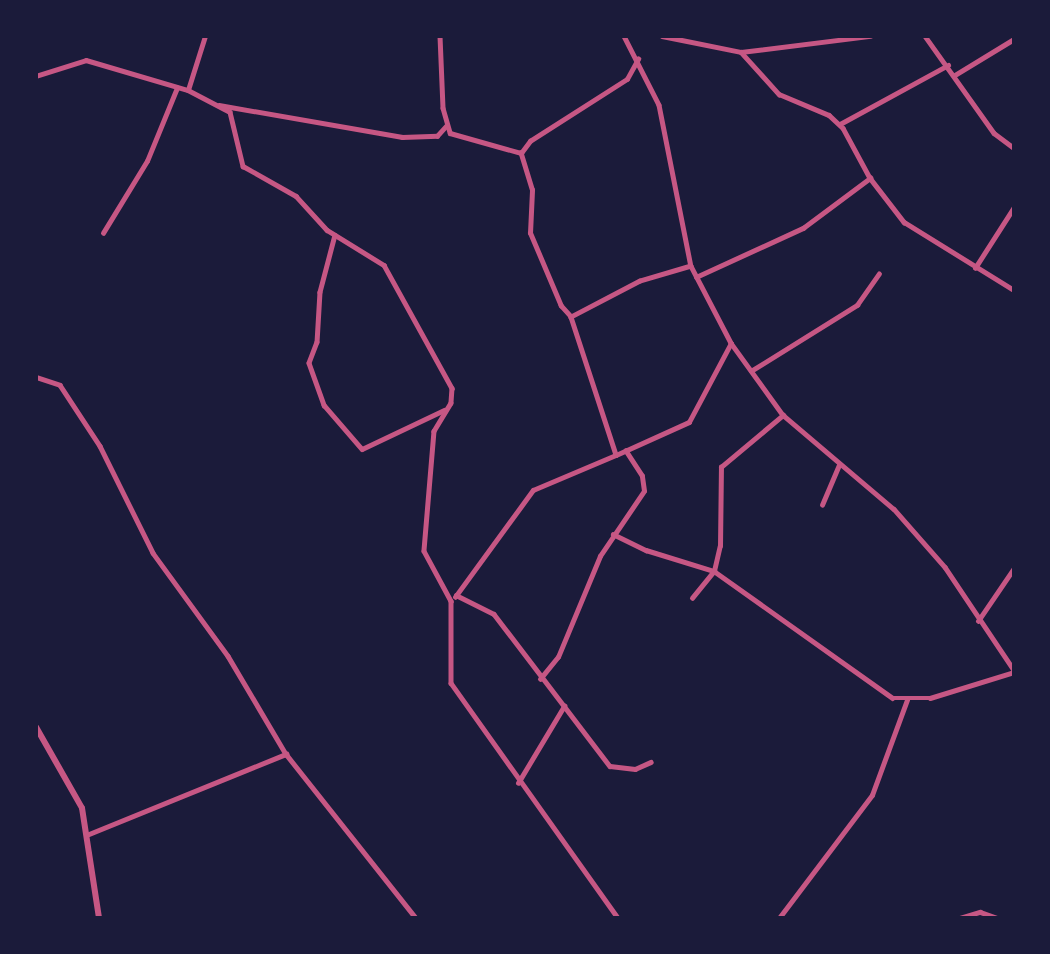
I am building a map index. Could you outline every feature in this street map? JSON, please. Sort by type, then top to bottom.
[{"type":"street","points":[[188,90],[205,36]]},
{"type":"street","points":[[440,36],[446,126],[456,138],[521,153]]},
{"type":"street","points":[[613,534],[646,550],[714,571],[777,612],[853,674],[882,693],[907,700],[958,691],[1014,671],[978,621],[945,567],[894,509],[839,465],[783,415],[731,343],[691,266],[659,105],[638,59],[624,36]]},
{"type":"street","points":[[662,36],[741,52],[870,36]]},
{"type":"street","points":[[925,36],[948,65],[994,133],[1014,148]]},
{"type":"street","points":[[954,75],[1014,39]]},
{"type":"street","points":[[741,52],[778,94],[840,124],[870,178],[904,222],[1014,290]]},
{"type":"street","points":[[521,153],[530,141],[627,79],[638,59]]},
{"type":"street","points":[[36,76],[86,60],[188,90],[217,105],[236,123],[239,161],[296,196],[335,235],[376,257],[401,290],[452,388],[447,408],[434,431],[434,483],[424,551],[451,602],[451,683],[518,783],[579,856],[618,918]]},
{"type":"street","points":[[840,124],[948,65]]},
{"type":"street","points":[[103,232],[147,161],[177,88]]},
{"type":"street","points":[[217,105],[252,107],[321,126],[402,138],[437,136],[446,126]]},
{"type":"street","points":[[521,153],[532,190],[530,233],[561,306],[571,317],[616,454]]},
{"type":"street","points":[[696,277],[803,228],[870,178]]},
{"type":"street","points":[[975,268],[1014,207]]},
{"type":"street","points":[[335,235],[320,292],[318,342],[309,363],[324,405],[362,449],[447,408]]},
{"type":"street","points":[[571,317],[640,281],[691,266]]},
{"type":"street","points":[[751,371],[857,305],[879,274]]},
{"type":"street","points":[[451,602],[533,490],[626,451],[693,418],[731,343]]},
{"type":"street","points":[[36,377],[60,385],[104,455],[153,553],[228,656],[286,754],[416,918]]},
{"type":"street","points":[[692,598],[714,571],[720,546],[721,467],[783,415]]},
{"type":"street","points":[[540,679],[558,657],[580,597],[613,534],[644,491],[642,476],[626,451]]},
{"type":"street","points":[[822,505],[839,465]]},
{"type":"street","points":[[978,621],[1014,568]]},
{"type":"street","points":[[456,595],[494,614],[540,679],[610,766],[635,769],[651,762]]},
{"type":"street","points":[[779,918],[872,795],[907,700]]},
{"type":"street","points":[[518,783],[564,706]]},
{"type":"street","points":[[36,727],[71,783],[89,834],[99,918]]},
{"type":"street","points":[[89,834],[286,754]]},
{"type":"street","points":[[960,918],[980,912],[996,918]]}]
